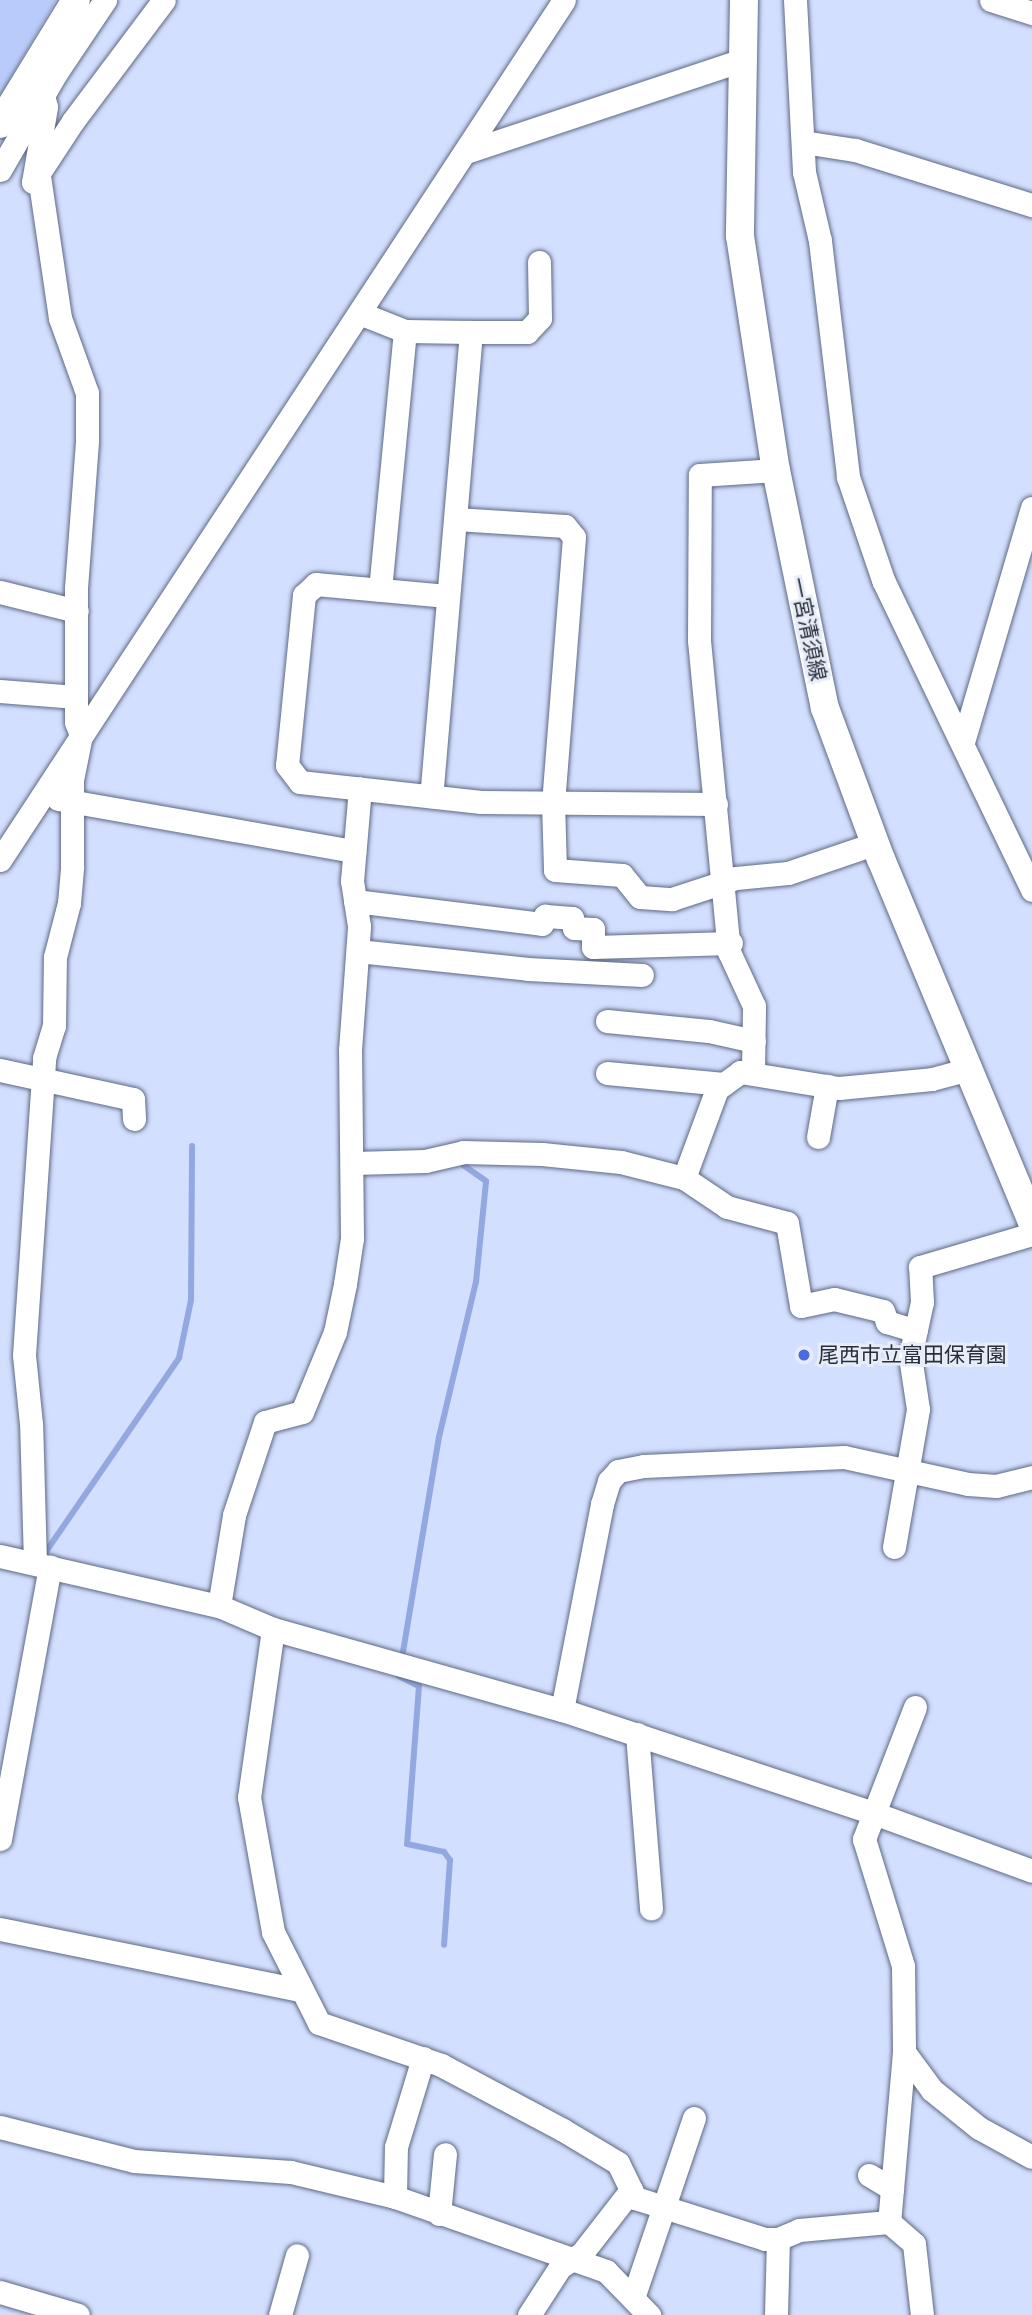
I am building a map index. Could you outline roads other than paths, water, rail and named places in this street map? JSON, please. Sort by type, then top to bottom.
[{"type":"main road","points":[[0,124],[76,0]]},
{"type":"main road","name":"一宮清須線","points":[[744,0],[740,236],[776,470],[825,708],[876,843],[970,1069],[991,1130],[1032,1222]]},
{"type":"street","points":[[0,170],[43,95],[105,0]]},
{"type":"street","points":[[43,95],[46,107],[33,181],[73,121],[164,0]]},
{"type":"street","points":[[0,860],[302,398],[362,314],[564,0]]},
{"type":"street","points":[[795,0],[803,142],[849,477],[883,580],[949,723],[963,742],[1032,890]]},
{"type":"street","points":[[991,0],[1032,13]]},
{"type":"street","points":[[466,152],[743,60]]},
{"type":"street","points":[[803,142],[855,150],[1032,205]]},
{"type":"street","points":[[0,1839],[43,1565],[24,1354],[46,1083],[44,1058],[54,1026],[55,957],[69,903],[73,802],[81,735],[76,697],[76,611],[86,507],[87,393],[60,318],[39,175]]},
{"type":"street","points":[[362,314],[405,331],[527,331],[540,318],[539,262]]},
{"type":"street","points":[[380,590],[405,331]]},
{"type":"street","points":[[430,796],[471,332]]},
{"type":"street","points":[[753,1072],[754,1006],[735,972],[723,881],[699,640],[700,475],[776,470]]},
{"type":"street","points":[[963,742],[1032,508]]},
{"type":"street","points":[[456,519],[565,526],[574,537],[553,802],[555,870],[622,875],[648,900],[672,899],[723,881],[788,873],[876,843]]},
{"type":"street","points":[[447,596],[316,584],[303,596],[287,765],[300,782],[481,802],[553,802],[617,807],[716,804]]},
{"type":"street","points":[[0,592],[76,611]]},
{"type":"street","points":[[0,691],[76,697]]},
{"type":"street","points":[[219,1606],[234,1515],[265,1422],[302,1412],[335,1332],[352,1238],[354,1163],[351,1050],[358,951],[354,851],[360,788]]},
{"type":"street","points":[[41,797],[354,851]]},
{"type":"street","points":[[355,901],[542,924],[545,916],[572,918],[573,928],[593,929],[593,947],[731,943]]},
{"type":"street","points":[[358,951],[528,970],[642,975]]},
{"type":"street","points":[[607,1021],[709,1031],[754,1041]]},
{"type":"street","points":[[684,1178],[723,1084],[740,1072],[827,1086],[889,1085],[970,1069]]},
{"type":"street","points":[[0,1070],[46,1083],[133,1099],[134,1119]]},
{"type":"street","points":[[607,1073],[723,1084]]},
{"type":"street","points":[[818,1137],[827,1086]]},
{"type":"street","points":[[354,1163],[425,1161],[463,1152],[542,1154],[621,1162],[684,1178],[727,1207],[787,1223],[801,1306],[834,1299],[883,1311],[887,1322],[916,1331]]},
{"type":"street","points":[[894,1547],[905,1469],[918,1409],[910,1357],[922,1301],[920,1267],[1032,1234]]},
{"type":"street","points":[[562,1710],[602,1504],[608,1481],[618,1471],[644,1466],[844,1457],[968,1484],[996,1486],[1032,1477]]},
{"type":"street","points":[[0,1556],[219,1606],[273,1629],[562,1710],[871,1812],[1032,1871]]},
{"type":"street","points":[[273,1629],[249,1797],[273,1932],[319,2023],[423,2058],[618,2163],[635,2198],[778,2239],[799,2230],[889,2222],[914,2244],[922,2315]]},
{"type":"street","points":[[889,2222],[904,2052],[902,1965],[864,1839],[871,1812],[915,1707]]},
{"type":"street","points":[[637,1734],[652,1909]]},
{"type":"street","points":[[0,1930],[301,1990]]},
{"type":"street","points":[[904,2052],[932,2090],[979,2129],[1032,2157]]},
{"type":"street","points":[[395,2197],[396,2147],[423,2058]]},
{"type":"street","points":[[633,2298],[661,2206],[694,2118]]},
{"type":"street","points":[[0,2127],[134,2161],[291,2172],[395,2197],[606,2271],[649,2315]]},
{"type":"street","points":[[439,2214],[445,2154]]},
{"type":"street","points":[[869,2175],[892,2189]]},
{"type":"street","points":[[529,2315],[560,2267],[573,2260],[631,2190]]},
{"type":"street","points":[[776,2315],[778,2239]]},
{"type":"street","points":[[280,2315],[297,2255]]},
{"type":"street","points":[[0,2292],[78,2315]]},
{"type":"waterway","points":[[45,1553],[179,1358],[191,1300],[192,1146]]},
{"type":"waterway","points":[[403,1652],[439,1437],[476,1282],[486,1181],[463,1165]]},
{"type":"waterway","points":[[399,1676],[419,1686],[407,1844],[444,1852],[450,1860],[444,1945]]},
{"type":"place","name":"尾西市立富田保育園","points":[[804,1355]]}]
